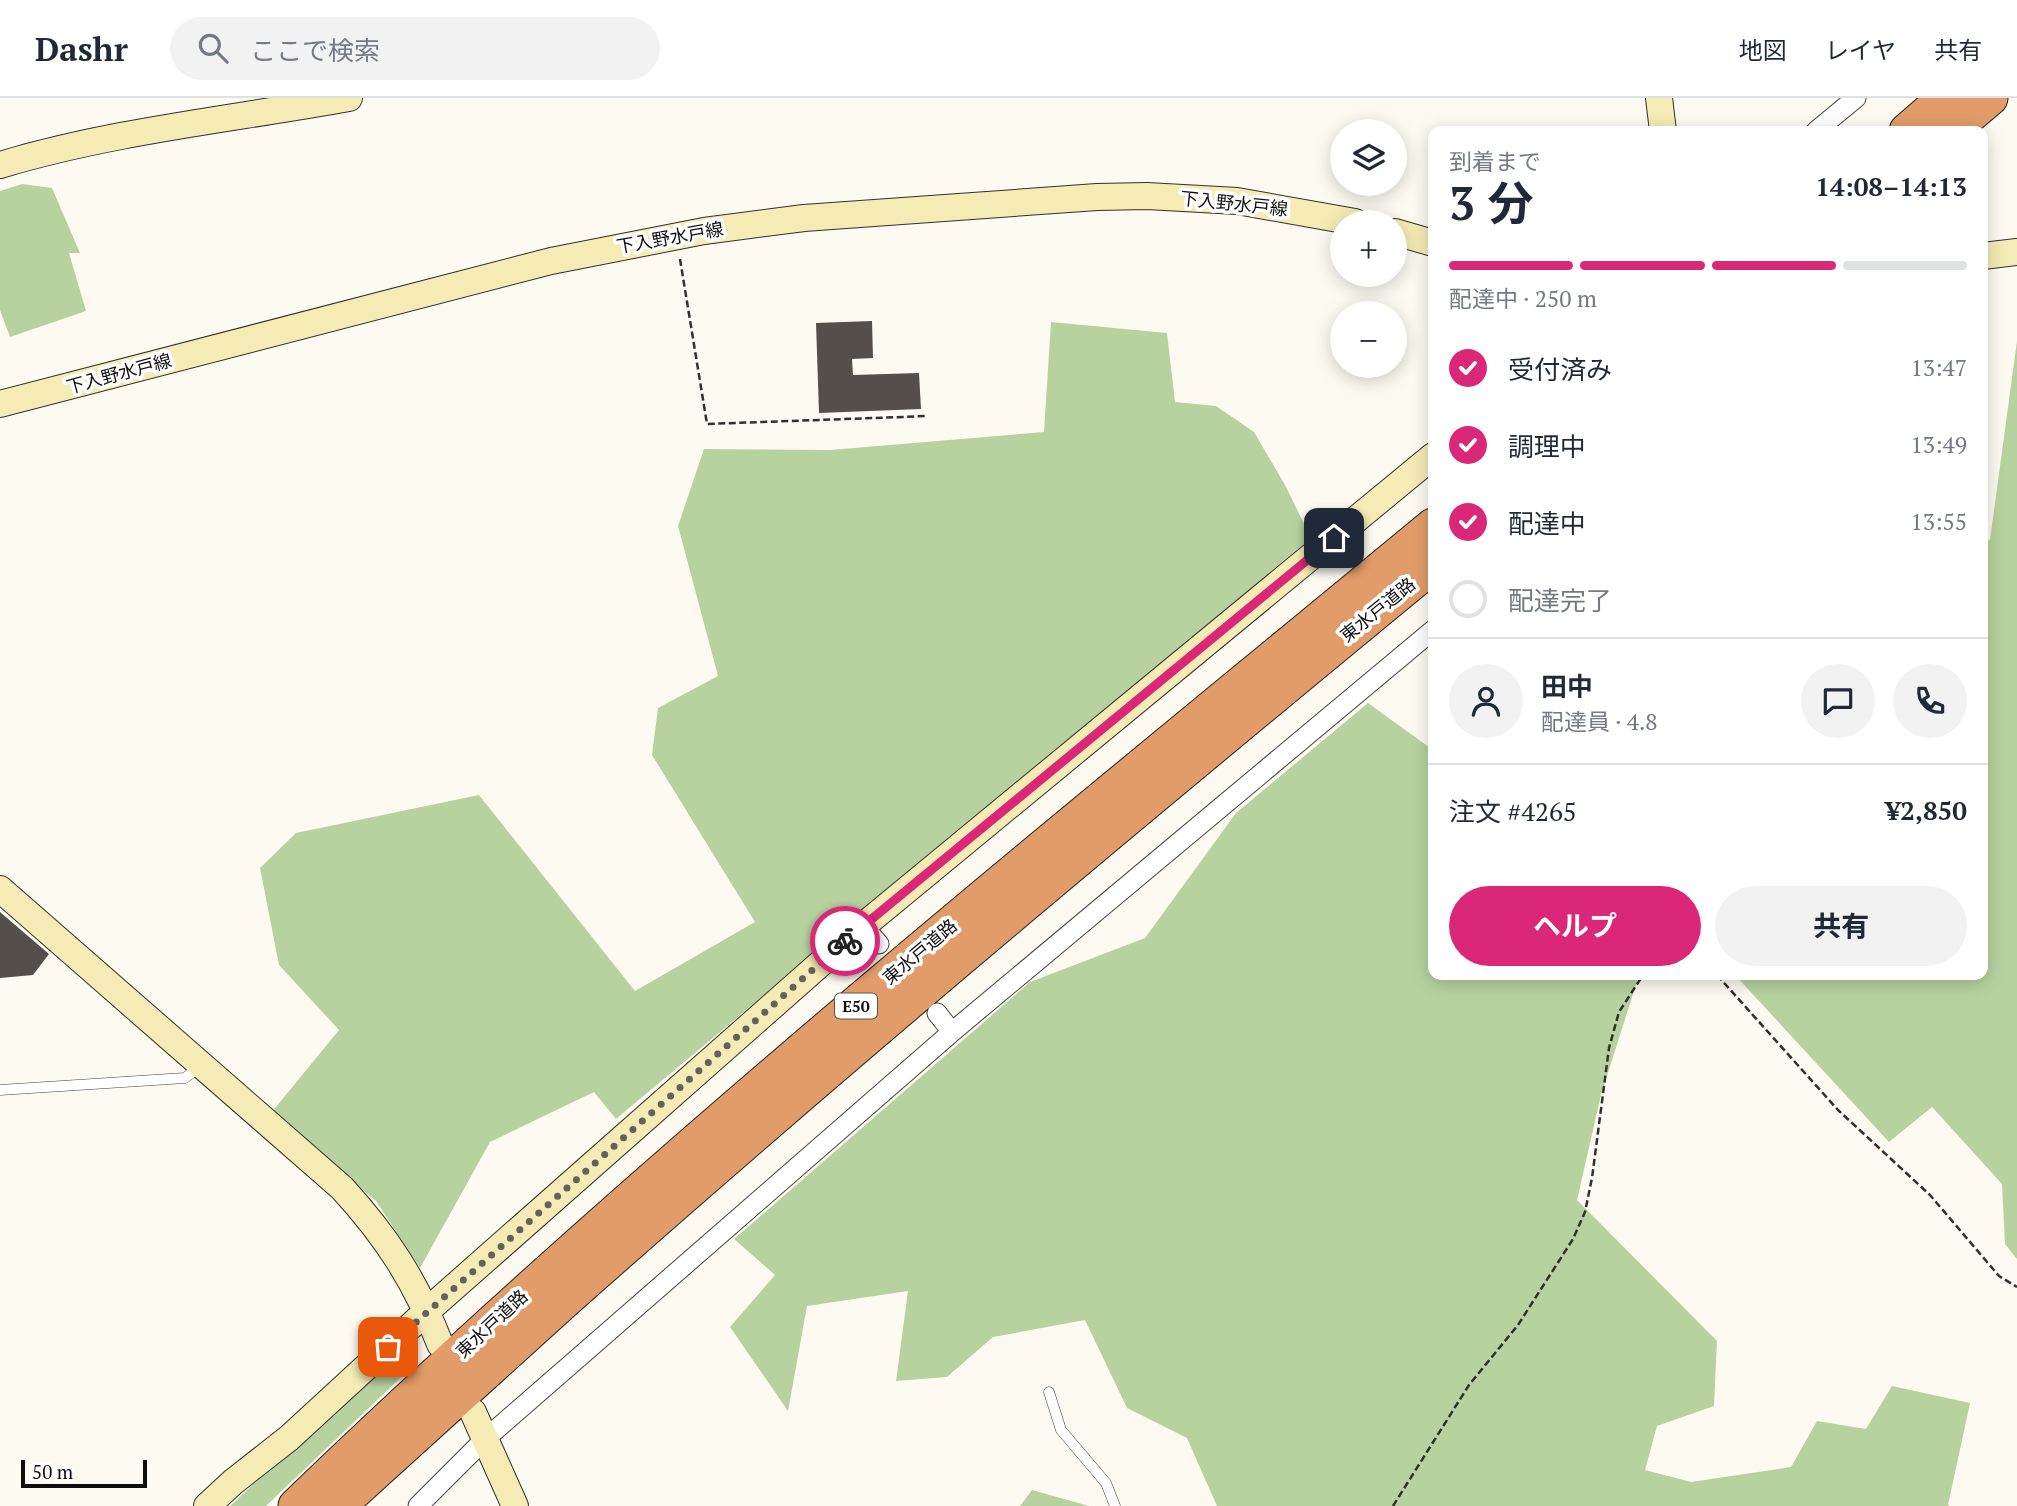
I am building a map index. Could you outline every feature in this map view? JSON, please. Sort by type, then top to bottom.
[{"type":"highway","points":[[1913,126],[1945,98]]},
{"type":"highway","points":[[1957,126],[1990,98]]},
{"type":"highway","name":"東水戸道路","points":[[296,1506],[541,1278],[799,1053],[1428,530]]},
{"type":"highway","name":"東水戸道路","points":[[338,1506],[564,1301],[821,1077],[1160,789],[1428,569]]},
{"type":"street","points":[[0,165],[33,155],[120,137],[349,98]]},
{"type":"street","points":[[1658,98],[1662,126]]},
{"type":"street","points":[[1822,126],[1856,98]]},
{"type":"street","name":"下入野水戸線","points":[[0,404],[551,261],[676,236],[804,218],[1097,197],[1237,201],[1330,217]]},
{"type":"street","points":[[1407,235],[1428,242]]},
{"type":"street","points":[[1988,255],[2017,252]]},
{"type":"street","points":[[207,1506],[289,1438],[427,1311],[1428,465]]},
{"type":"street","points":[[418,1506],[484,1440],[952,1032],[1428,634]]},
{"type":"street","points":[[0,889],[342,1188],[368,1217],[406,1270],[440,1344]]},
{"type":"street","points":[[937,1013],[952,1032]]},
{"type":"street","points":[[472,1412],[515,1506]]},
{"type":"lane","points":[[0,1090],[185,1078],[202,1065]]},
{"type":"lane","points":[[1049,1392],[1061,1430],[1106,1483],[1115,1506]]},
{"type":"path","points":[[676,236],[707,424],[928,416]]},
{"type":"path","points":[[1393,1506],[1469,1385],[1518,1325],[1573,1240],[1585,1212],[1592,1178],[1609,1048],[1619,1012],[1640,980]]},
{"type":"path","points":[[1721,980],[1838,1110],[1930,1195],[2000,1276],[2017,1287]]},
{"type":"green space","points":[[22,184],[52,188],[80,253],[69,253],[86,311],[10,337],[0,310],[0,191]]},
{"type":"green space","points":[[1051,322],[1167,333],[1175,402],[1216,406],[1254,432],[1285,485],[1311,538],[616,1119],[594,1092],[490,1142],[420,1268],[376,1201],[271,1113],[339,1030],[279,965],[260,868],[296,833],[479,795],[635,991],[755,922],[652,755],[658,708],[718,676],[678,526],[704,449],[830,450],[1044,432]]},
{"type":"green space","points":[[2017,341],[2017,1259],[2005,1244],[2002,1184],[1932,1107],[1889,1142],[1740,980],[1988,980],[1990,540]]},
{"type":"green space","points":[[1368,703],[1428,746],[1428,980],[1637,980],[1601,1095],[1577,1200],[1717,1341],[1714,1406],[1657,1426],[1645,1470],[1691,1482],[1791,1467],[1817,1421],[1866,1429],[1892,1386],[1970,1403],[1948,1505],[1950,1506],[1217,1506],[1187,1438],[1127,1408],[1085,1320],[993,1337],[947,1377],[896,1381],[908,1291],[807,1306],[788,1411],[730,1327],[775,1275],[734,1239],[1030,982],[1145,938],[1236,813]]},
{"type":"green space","points":[[406,1342],[414,1365],[266,1506],[230,1506]]},
{"type":"green space","points":[[1032,1490],[1089,1506],[1020,1506]]},
{"type":"building","points":[[872,321],[873,358],[852,359],[853,375],[919,373],[921,409],[819,413],[816,323]]},
{"type":"building","points":[[0,912],[49,954],[33,975],[0,978]]},
{"type":"way so far","points":[[388,1347],[845,941]]},
{"type":"route","points":[[845,941],[1334,538]]}]
